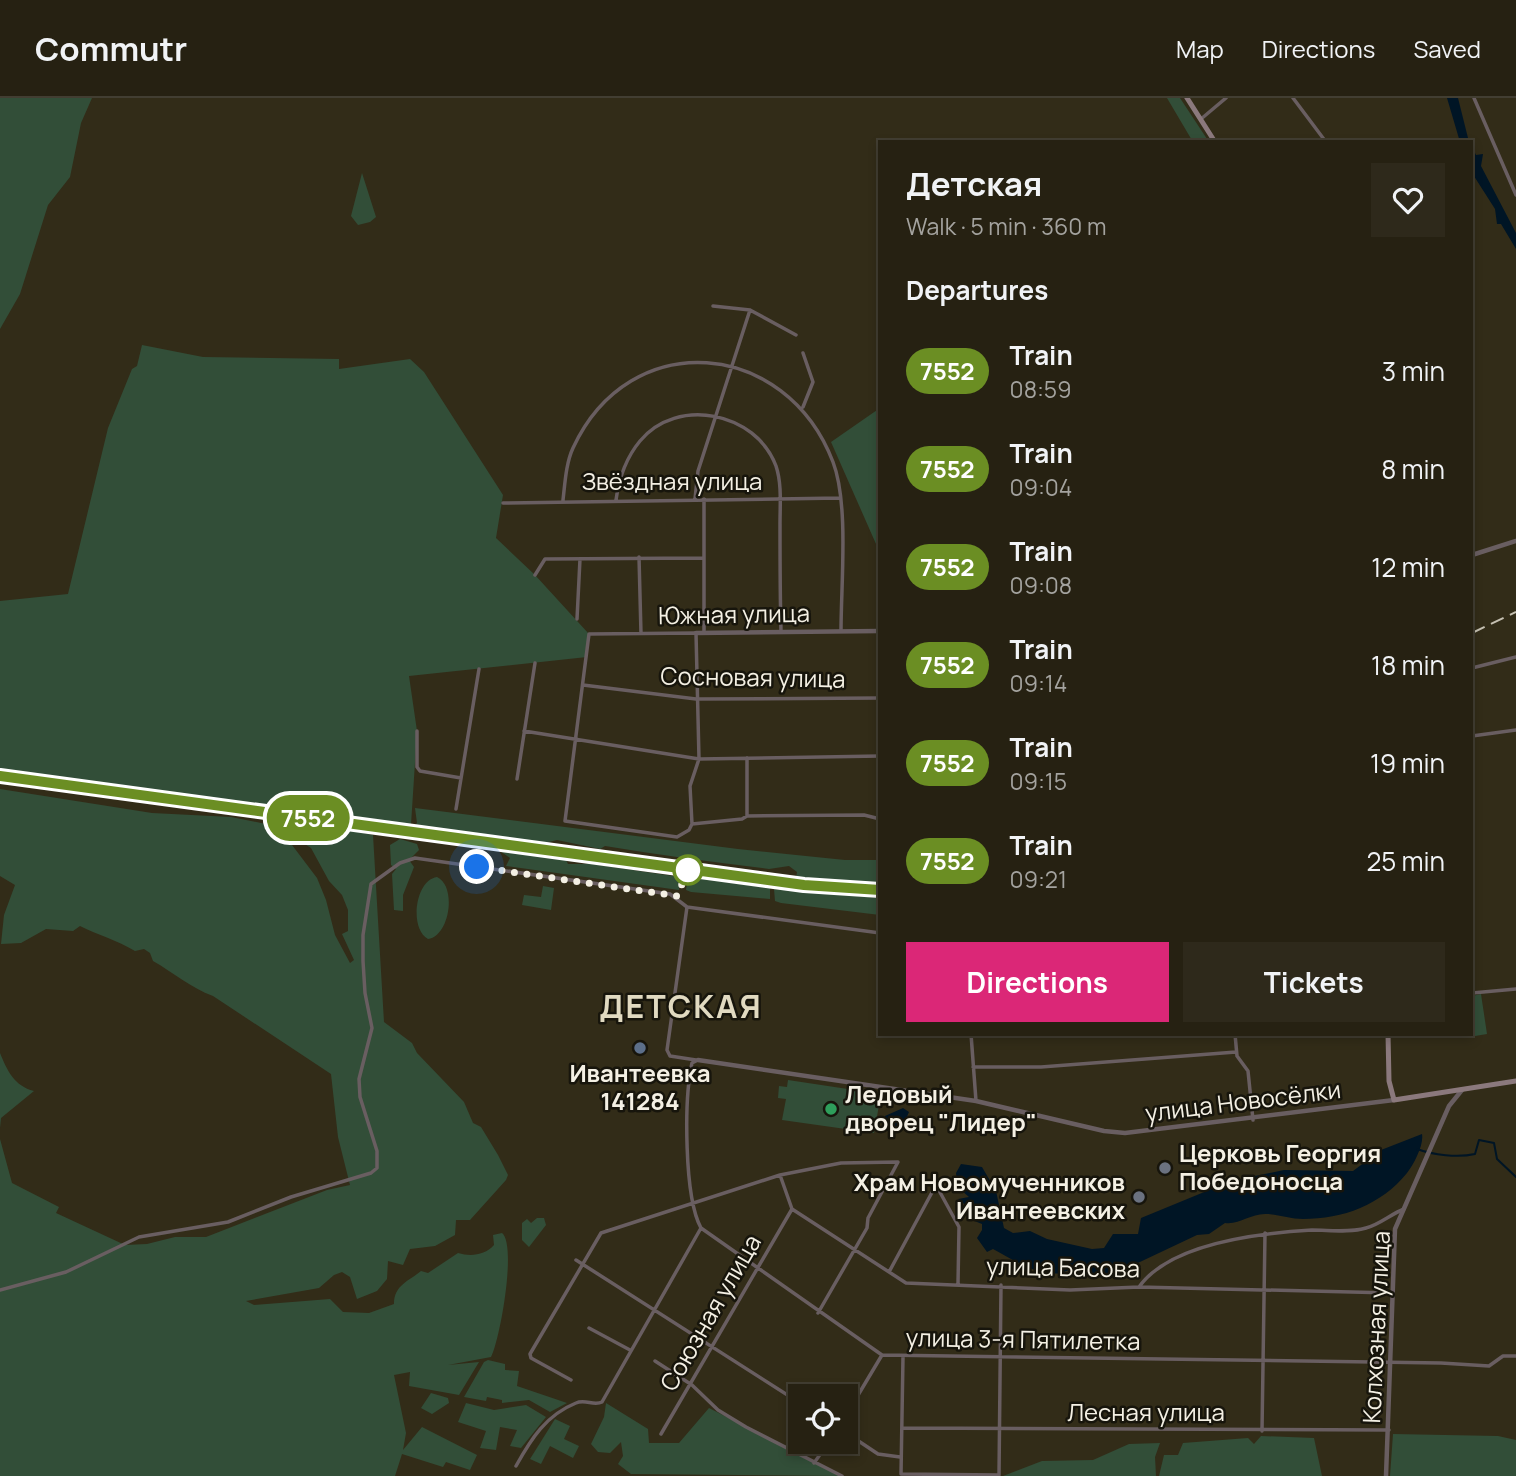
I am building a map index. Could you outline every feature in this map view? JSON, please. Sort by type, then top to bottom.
[{"type":"main road","points":[[1187,98],[1214,140]]},
{"type":"main road","points":[[1388,1036],[1389,1084],[1394,1100]]},
{"type":"main road","name":"улица Новосёлки","points":[[1394,1100],[1516,1081]]},
{"type":"street","points":[[1200,119],[1226,98]]},
{"type":"street","points":[[1293,98],[1324,140]]},
{"type":"street","points":[[1474,98],[1493,136],[1516,195]]},
{"type":"street","points":[[713,306],[750,310],[796,335]]},
{"type":"street","points":[[695,500],[698,471],[750,310]]},
{"type":"street","points":[[802,407],[813,383],[803,353]]},
{"type":"street","points":[[563,500],[572,449],[614,390],[656,369],[712,362],[733,366],[772,384],[802,407],[834,463],[840,498],[841,631]]},
{"type":"street","points":[[616,500],[628,458],[654,428],[672,419],[696,414],[716,416],[736,422],[753,433],[766,446],[780,480],[781,631]]},
{"type":"street","name":"Звёздная улица","points":[[503,503],[563,500],[840,498]]},
{"type":"street","points":[[704,499],[704,633]]},
{"type":"street","points":[[1473,555],[1516,541]]},
{"type":"street","points":[[639,557],[641,634]]},
{"type":"street","points":[[535,575],[545,559],[704,558]]},
{"type":"street","points":[[577,620],[580,559]]},
{"type":"street","name":"Южная улица","points":[[583,685],[589,635],[878,631]]},
{"type":"street","points":[[583,685],[565,821],[677,836],[689,831],[692,824],[690,786],[699,759],[696,633]]},
{"type":"street","points":[[1473,668],[1516,657]]},
{"type":"street","points":[[517,779],[535,663]]},
{"type":"street","points":[[456,809],[479,669]]},
{"type":"street","name":"Сосновая улица","points":[[583,685],[696,699],[878,698]]},
{"type":"street","points":[[1473,736],[1516,730]]},
{"type":"street","points":[[417,731],[417,767],[420,771],[461,778]]},
{"type":"street","points":[[524,731],[699,759],[878,756]]},
{"type":"street","points":[[747,758],[747,816]]},
{"type":"street","points":[[692,824],[742,820],[747,816],[864,815],[878,818]]},
{"type":"street","points":[[0,1290],[66,1272],[139,1237],[228,1222],[291,1197],[371,1174],[377,1168],[377,1151],[363,1113],[359,1085],[372,1028],[363,961],[363,935],[371,884],[406,860],[428,860],[670,894],[688,907],[878,933]]},
{"type":"street","points":[[688,907],[667,1050],[670,1056],[698,1060]]},
{"type":"street","points":[[1473,993],[1516,989]]},
{"type":"street","points":[[971,1036],[976,1101]]},
{"type":"street","points":[[1235,1036],[1236,1052],[1248,1071],[1252,1120]]},
{"type":"street","points":[[973,1068],[1041,1067],[1236,1052]]},
{"type":"street","points":[[516,1466],[527,1445],[551,1416],[579,1401],[595,1404],[602,1402],[653,1308],[701,1228],[692,1202],[687,1091],[692,1063],[698,1060]]},
{"type":"street","name":"улица Новосёлки","points":[[698,1060],[976,1101],[1104,1131],[1125,1133],[1252,1120],[1394,1100]]},
{"type":"street","name":"Колхозная улица","points":[[1386,1476],[1395,1229],[1449,1106],[1463,1089]]},
{"type":"street","points":[[1445,1092],[1449,1106]]},
{"type":"street","points":[[571,1380],[531,1358],[530,1354],[578,1262],[604,1231],[780,1175],[841,1163],[898,1162],[856,1249],[818,1313]]},
{"type":"street","points":[[780,1175],[792,1209]]},
{"type":"street","points":[[889,1272],[936,1185],[959,1227],[958,1284]]},
{"type":"street","name":"улица Басова","points":[[792,1209],[906,1283],[1070,1290],[1139,1287],[1392,1293]]},
{"type":"street","name":"Союзная улица","points":[[661,1434],[692,1385],[792,1209]]},
{"type":"street","points":[[1139,1287],[1148,1275],[1187,1255],[1241,1237],[1265,1233],[1366,1229],[1404,1209]]},
{"type":"street","name":"улица 3-я Пятилетка","points":[[701,1228],[818,1313],[882,1355],[1390,1362],[1489,1366],[1503,1356],[1516,1356]]},
{"type":"street","points":[[1262,1431],[1265,1233]]},
{"type":"street","points":[[578,1262],[788,1396]]},
{"type":"street","points":[[903,1357],[901,1475],[999,1475],[1001,1285]]},
{"type":"street","points":[[589,1328],[630,1350]]},
{"type":"street","points":[[858,1395],[882,1355]]},
{"type":"street","points":[[655,1361],[692,1385],[718,1410],[842,1476]]},
{"type":"street","name":"Лесная улица","points":[[903,1428],[1389,1430]]},
{"type":"street","points":[[858,1441],[878,1454],[900,1457]]},
{"type":"street","points":[[814,1463],[820,1454]]},
{"type":"green space","points":[[0,98],[92,98],[81,123],[70,177],[48,205],[20,294],[0,329]]},
{"type":"green space","points":[[1167,98],[1180,98],[1208,140],[1192,140]]},
{"type":"green space","points":[[362,173],[376,217],[370,222],[358,225],[351,216]]},
{"type":"green space","points":[[142,345],[203,357],[339,359],[339,369],[410,359],[424,372],[503,495],[496,538],[535,575],[589,634],[587,657],[409,676],[417,731],[411,825],[0,771],[0,601],[68,594],[108,428],[132,369],[137,366]]},
{"type":"green space","points":[[878,409],[878,548],[831,442]]},
{"type":"green space","points":[[0,789],[152,813],[231,817],[266,824],[280,840],[289,841],[317,878],[335,935],[350,963],[354,960],[342,934],[348,931],[348,910],[342,895],[329,881],[311,848],[300,841],[301,837],[306,837],[302,828],[338,828],[373,835],[384,1022],[412,1043],[417,1053],[464,1102],[473,1123],[481,1127],[508,1175],[470,1220],[456,1220],[455,1235],[435,1246],[410,1249],[403,1265],[388,1261],[387,1279],[377,1291],[357,1299],[350,1277],[342,1272],[334,1275],[319,1288],[246,1301],[254,1305],[330,1299],[343,1312],[369,1313],[394,1304],[399,1288],[421,1271],[428,1273],[458,1253],[482,1253],[494,1245],[493,1235],[502,1233],[508,1255],[507,1273],[502,1313],[491,1357],[448,1365],[479,1362],[459,1395],[409,1386],[410,1372],[394,1375],[406,1433],[403,1450],[422,1427],[477,1455],[470,1470],[446,1462],[443,1467],[402,1454],[395,1476],[0,1476],[0,1139],[12,1183],[59,1207],[56,1213],[125,1245],[147,1244],[175,1237],[206,1237],[327,1190],[350,1185],[338,1137],[331,1074],[213,996],[153,961],[150,953],[144,949],[135,951],[80,926],[73,931],[46,929],[21,943],[1,944],[4,915],[15,885],[0,876]]},
{"type":"green space","points":[[415,808],[738,849],[845,860],[878,860],[878,885],[854,881],[851,885],[796,879],[797,872],[789,866],[769,869],[605,846],[600,849],[557,840],[540,844],[412,828],[417,823]]},
{"type":"green space","points":[[400,839],[417,844],[419,850],[409,860],[414,867],[403,895],[403,911],[394,910],[392,874],[396,869],[391,865],[390,845]]},
{"type":"green space","points":[[500,851],[566,860],[568,864],[592,864],[680,877],[679,890],[506,866],[510,858]]},
{"type":"green space","points":[[437,877],[447,890],[448,910],[442,929],[436,936],[428,939],[418,926],[417,905],[424,887]]},
{"type":"green space","points":[[688,877],[770,888],[770,899],[691,892],[686,890]]},
{"type":"green space","points":[[543,886],[554,888],[551,910],[522,905],[524,895],[541,897]]},
{"type":"green space","points":[[774,889],[878,898],[878,915],[781,903],[775,901]]},
{"type":"green space","points":[[1481,994],[1487,1034],[1469,1037],[1473,1036],[1473,996]]},
{"type":"green space","points":[[0,1053],[16,1081],[34,1091],[1,1118],[0,1128]]},
{"type":"green space","name":"Ледовый дворец \"Лидер\"","points":[[788,1080],[881,1094],[874,1133],[782,1120],[786,1099],[778,1098],[779,1086],[787,1087]]},
{"type":"green space","points":[[537,1218],[544,1218],[546,1225],[529,1247],[522,1240],[522,1223],[527,1219],[531,1223]]},
{"type":"green space","points":[[488,1360],[505,1364],[505,1370],[519,1371],[517,1386],[567,1403],[550,1412],[529,1400],[502,1403],[502,1400],[487,1397],[486,1401],[464,1397],[484,1362]]},
{"type":"green space","points":[[431,1393],[448,1398],[449,1403],[432,1414],[421,1408]]},
{"type":"green space","points":[[466,1403],[494,1410],[526,1405],[546,1417],[521,1448],[510,1446],[517,1430],[500,1427],[496,1450],[480,1448],[486,1431],[458,1422]]},
{"type":"green space","points":[[606,1403],[648,1429],[649,1443],[679,1443],[709,1408],[788,1448],[788,1454],[799,1454],[842,1476],[631,1474],[618,1464],[623,1456],[621,1442],[610,1453],[598,1452],[591,1444],[604,1417]]},
{"type":"green space","points":[[555,1419],[570,1426],[564,1439],[579,1446],[573,1458],[550,1446],[541,1464],[530,1459]]},
{"type":"green space","points":[[1393,1434],[1498,1436],[1516,1440],[1516,1476],[1390,1476]]},
{"type":"green space","points":[[1261,1436],[1314,1438],[1322,1476],[1159,1476],[1164,1455],[1178,1455],[1183,1443],[1248,1438],[1254,1444]]},
{"type":"green space","points":[[1160,1443],[1155,1457],[1156,1476],[1003,1476],[1042,1461],[1093,1460],[1129,1444]]},
{"type":"water","points":[[1447,98],[1458,98],[1468,140],[1459,140]]},
{"type":"water","points":[[1473,149],[1476,155],[1483,154],[1481,166],[1516,233],[1516,249],[1501,224],[1497,224],[1495,209],[1473,175]]},
{"type":"water","points":[[903,1108],[909,1112],[904,1124],[900,1128],[886,1131],[885,1116]]},
{"type":"water","points":[[1422,1134],[1420,1149],[1407,1173],[1373,1202],[1347,1213],[1318,1218],[1298,1219],[1265,1214],[1225,1223],[1209,1234],[1197,1235],[1123,1270],[1110,1279],[1091,1276],[1084,1268],[1079,1276],[1069,1270],[1060,1273],[1040,1272],[993,1249],[987,1252],[977,1238],[982,1224],[972,1220],[974,1212],[958,1199],[969,1197],[962,1191],[958,1193],[956,1173],[961,1164],[982,1167],[996,1191],[1004,1228],[1013,1233],[1030,1231],[1047,1239],[1092,1249],[1104,1248],[1113,1234],[1138,1234],[1141,1218],[1231,1181],[1284,1170],[1353,1171],[1381,1150]]},
{"type":"waterway","points":[[1417,1149],[1461,1156],[1475,1154],[1479,1140],[1494,1143],[1497,1159],[1516,1177]]},
{"type":"railway","points":[[1473,633],[1516,612]]},
{"type":"railway","points":[[0,776],[804,885],[878,890]]},
{"type":"train","name":"7552","points":[[0,776],[804,885],[878,890]]},
{"type":"place","name":"Ивантеевка 141284","points":[[640,1048]]},
{"type":"place","name":"Ледовый дворец \"Лидер\"","points":[[831,1109]]},
{"type":"place","name":"Церковь Георгия Победоносца","points":[[1165,1168]]},
{"type":"place","name":"Храм Новомученников Ивантеевских","points":[[1139,1197]]},
{"type":"district","name":"ДЕТСКАЯ","points":[[681,1007]]},
{"type":"route","points":[[477,867],[677,896],[688,870]]}]
